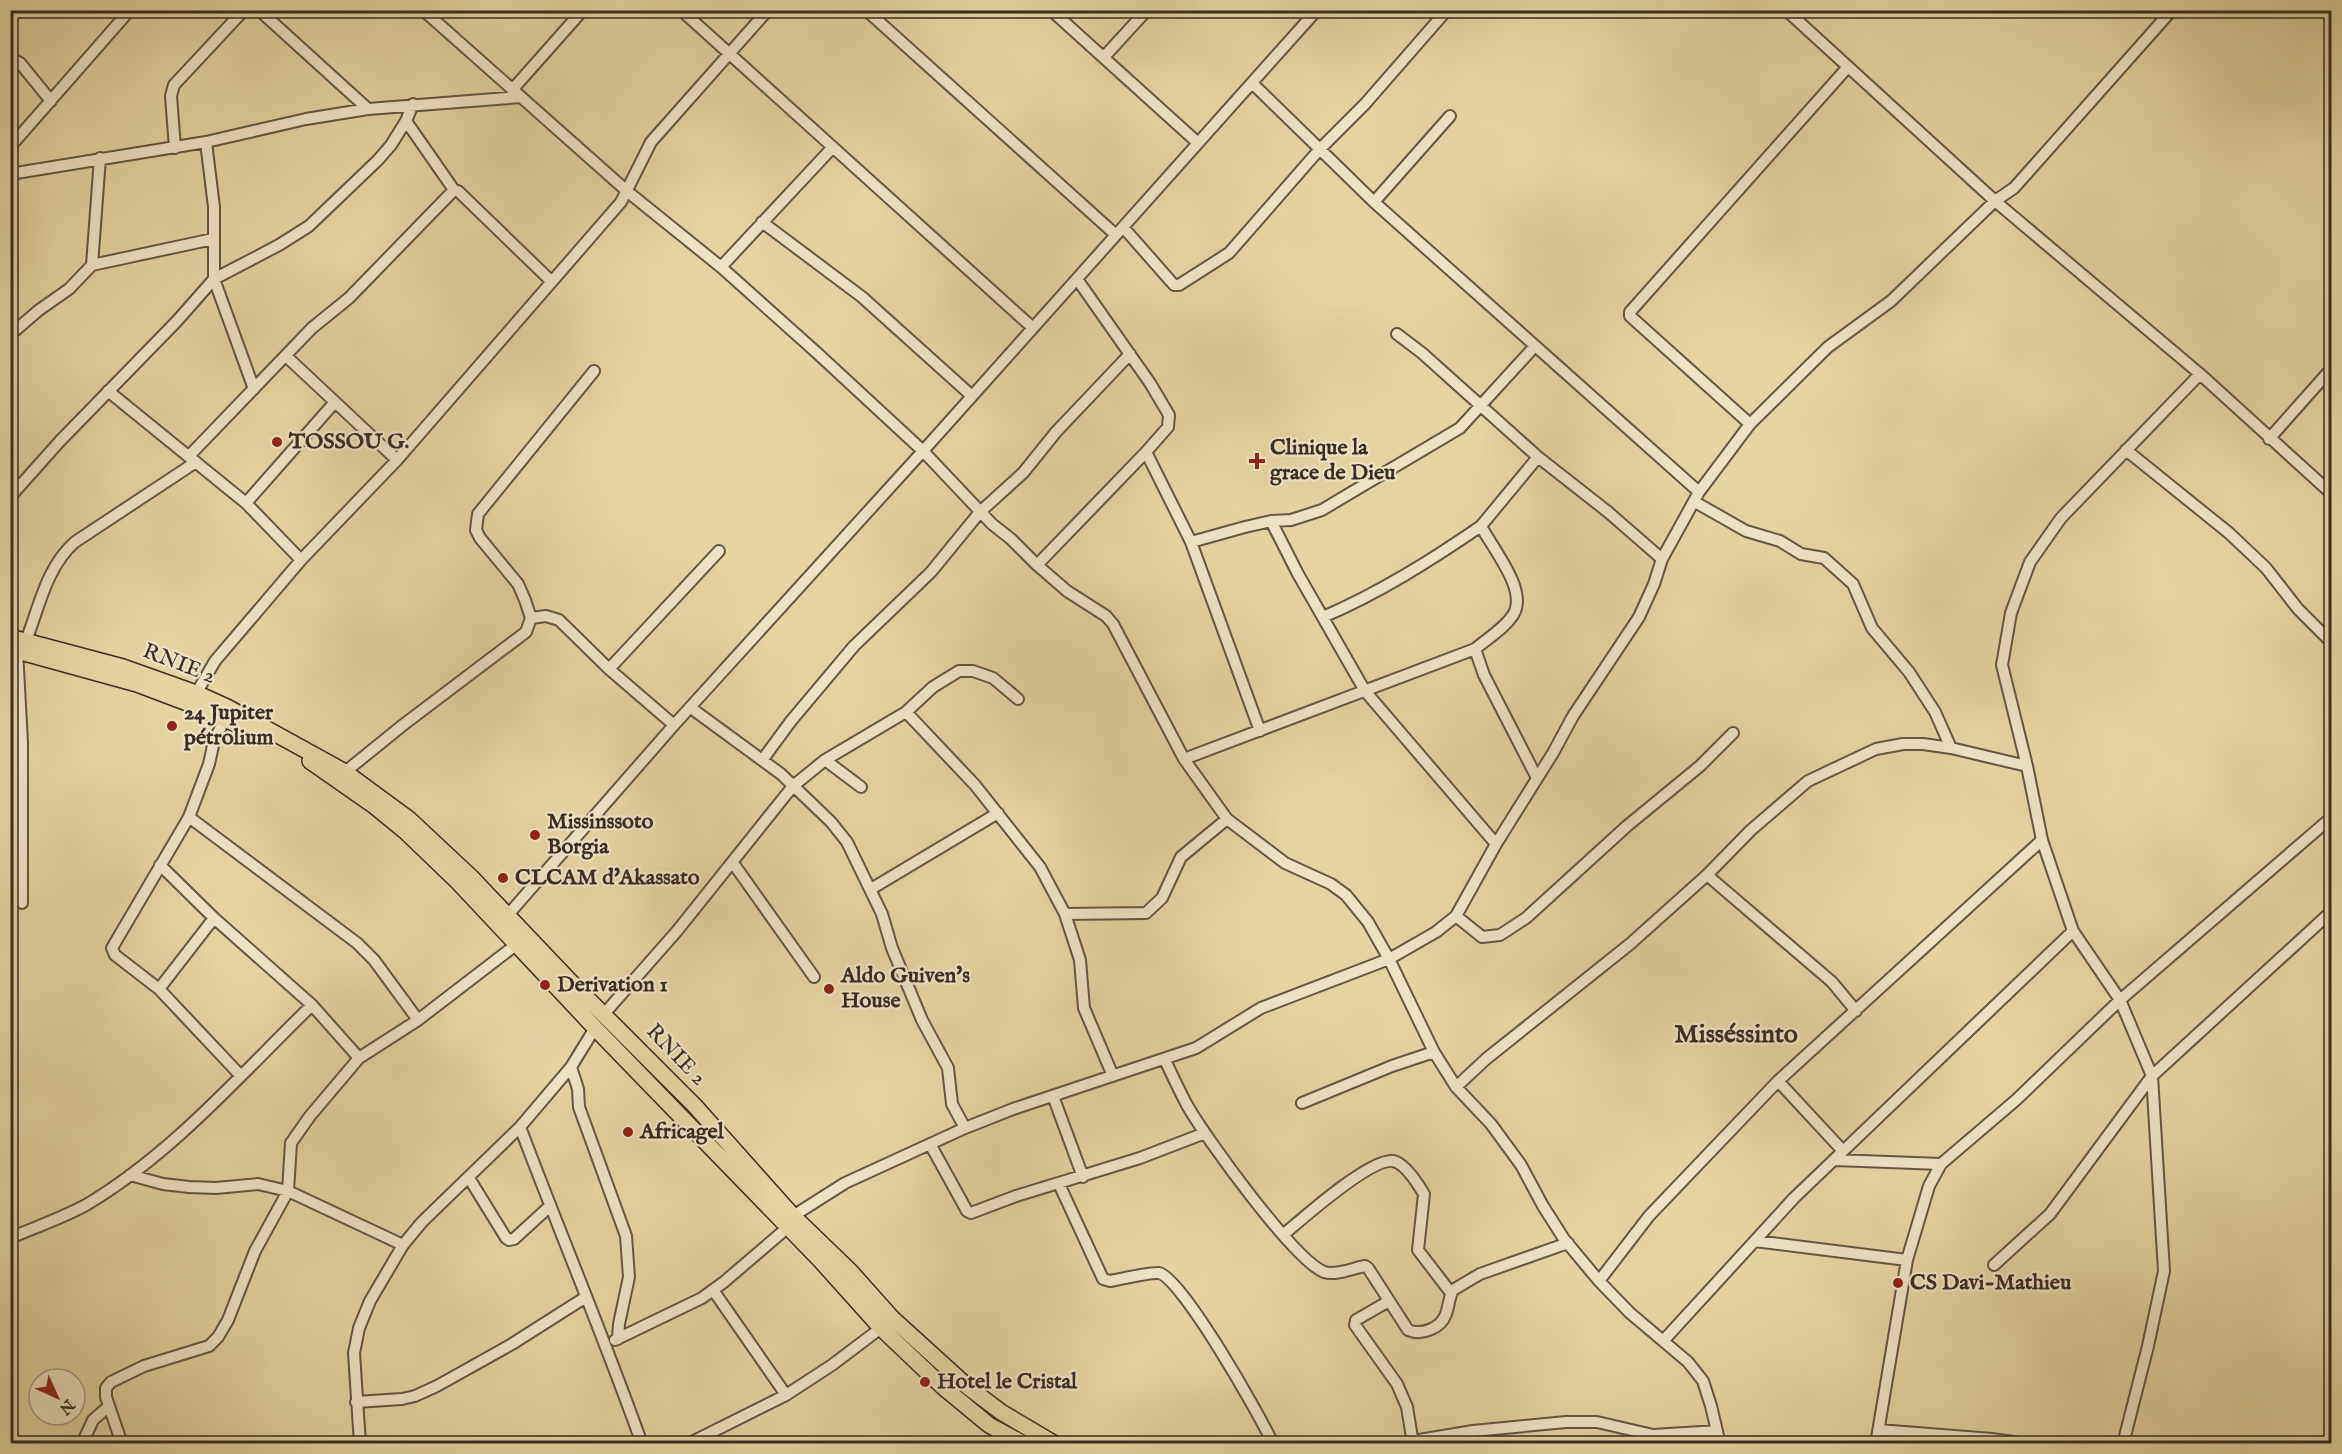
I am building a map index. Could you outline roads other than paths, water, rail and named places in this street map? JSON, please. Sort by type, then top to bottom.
[{"type":"highway","name":"RNIE 2","points":[[16,644],[123,667],[193,699],[274,731],[345,771],[409,819],[471,877],[695,1106],[820,1260],[881,1328],[943,1387],[989,1425],[1024,1443]]},
{"type":"highway","name":"RNIE 2","points":[[193,699],[225,719],[260,734],[308,760],[373,805],[406,832],[595,1028],[790,1222],[851,1272],[892,1318],[968,1387],[1001,1412],[1055,1443]]},
{"type":"street","points":[[10,147],[130,10]]},
{"type":"street","points":[[175,148],[171,96],[174,85],[244,10]]},
{"type":"street","points":[[259,10],[368,109]]},
{"type":"street","points":[[423,10],[628,192],[721,267],[923,451],[980,512],[1037,566],[1067,591],[1106,616],[1113,624],[1184,759],[1227,819],[1285,863],[1331,884],[1346,895],[1368,922],[1389,959],[1434,1052],[1456,1087],[1491,1124],[1521,1165],[1543,1206],[1568,1243],[1599,1281],[1630,1313],[1688,1362],[1702,1381],[1720,1443]]},
{"type":"street","points":[[10,174],[175,148],[306,119],[368,109],[517,93],[583,10]]},
{"type":"street","points":[[681,10],[1033,328]]},
{"type":"street","points":[[193,699],[215,661],[302,560],[397,460],[628,192],[644,151],[768,10]]},
{"type":"street","points":[[866,10],[1120,231],[1171,284],[1179,285],[1229,253],[1447,10]]},
{"type":"street","points":[[1051,10],[1198,143]]},
{"type":"street","points":[[1104,57],[1147,10]]},
{"type":"street","points":[[507,916],[674,724],[923,451],[1317,10]]},
{"type":"street","points":[[1786,10],[1995,201],[2200,374],[2331,494]]},
{"type":"street","points":[[606,1345],[681,1309],[713,1290],[790,1222],[846,1183],[965,1128],[1053,1096],[1165,1060],[1196,1047],[1226,1032],[1261,1008],[1389,959],[1436,932],[1456,916],[1496,844],[1573,716],[1638,617],[1654,584],[1662,559],[1697,497],[1750,424],[1828,347],[1891,301],[1995,201],[2008,195],[2172,10]]},
{"type":"street","points":[[10,58],[20,63],[51,101]]},
{"type":"street","points":[[1750,424],[1630,316],[1630,312],[1847,68]]},
{"type":"street","points":[[1252,83],[1374,202],[1535,346],[1697,497],[1743,530],[1778,540],[1801,554],[1824,558],[1853,584],[1872,628],[1909,672],[1935,712],[1951,748]]},
{"type":"street","points":[[10,497],[214,279],[309,226],[378,160],[391,145],[406,121],[413,104]]},
{"type":"street","points":[[1374,202],[1450,116]]},
{"type":"street","points":[[406,121],[454,190],[458,191],[551,281]]},
{"type":"street","points":[[206,142],[213,196],[214,279],[254,390]]},
{"type":"street","points":[[721,267],[833,147]]},
{"type":"street","points":[[92,265],[100,158]]},
{"type":"street","points":[[22,903],[22,743],[16,644],[54,565],[62,553],[75,542],[193,459],[254,390],[323,318],[349,298],[454,190]]},
{"type":"street","points":[[762,222],[862,297],[972,396]]},
{"type":"street","points":[[10,335],[39,310],[69,289],[92,265],[213,239]]},
{"type":"street","points":[[1037,566],[1146,452],[1168,427],[1170,421],[1169,415],[1150,382],[1077,279]]},
{"type":"street","points":[[1397,334],[1422,353],[1538,457],[1608,512],[1662,559]]},
{"type":"street","points":[[1191,542],[1271,521],[1291,520],[1322,510],[1460,428],[1535,346]]},
{"type":"street","points":[[763,759],[836,666],[931,572],[980,512],[1023,473],[1056,432],[1130,354]]},
{"type":"street","points":[[287,357],[397,460]]},
{"type":"street","points":[[2269,439],[2331,368]]},
{"type":"street","points":[[345,771],[526,632],[531,618],[518,584],[480,538],[476,522],[478,514],[594,371]]},
{"type":"street","points":[[2123,1443],[2148,1346],[2164,1271],[2152,1076],[2120,1000],[2073,931],[2042,840],[2027,766],[2002,665],[2011,614],[2030,562],[2061,518],[2200,374]]},
{"type":"street","points":[[108,392],[246,503],[302,560]]},
{"type":"street","points":[[246,503],[335,402]]},
{"type":"street","points":[[2126,450],[2229,533],[2266,568],[2298,609],[2331,643]]},
{"type":"street","points":[[1146,452],[1191,542],[1260,731]]},
{"type":"street","points":[[1323,617],[1359,601],[1402,577],[1481,526],[1538,457]]},
{"type":"street","points":[[1271,521],[1365,691],[1496,844]]},
{"type":"street","points":[[1184,759],[1475,649],[1506,624],[1516,610],[1518,602],[1508,571],[1481,526]]},
{"type":"street","points":[[609,669],[719,551]]},
{"type":"street","points":[[531,618],[546,616],[559,620],[609,669],[674,724]]},
{"type":"street","points":[[1475,649],[1484,675],[1537,778]]},
{"type":"street","points":[[604,1014],[677,931],[793,786],[825,760],[906,712],[933,687],[959,671],[973,671],[993,678],[1018,699]]},
{"type":"street","points":[[691,708],[763,759],[837,829],[847,842],[871,889],[922,1020],[948,1068],[952,1104],[965,1128]]},
{"type":"street","points":[[906,712],[975,785],[1040,867],[1065,914],[1080,960],[1084,1008],[1113,1076]]},
{"type":"street","points":[[225,719],[214,741],[209,764],[189,817],[112,948],[115,955],[159,989],[240,1075]]},
{"type":"street","points":[[1456,916],[1482,937],[1500,935],[1526,918],[1627,826],[1700,766],[1733,734]]},
{"type":"street","points":[[1456,1087],[1486,1059],[1607,963],[1707,875],[1751,830],[1808,781],[1876,749],[1903,744],[1951,748],[2027,766]]},
{"type":"street","points":[[825,760],[861,787]]},
{"type":"street","points":[[871,889],[998,813]]},
{"type":"street","points":[[189,817],[357,943],[374,960],[418,1020]]},
{"type":"street","points":[[1876,1443],[1907,1260],[1929,1185],[1941,1164],[2016,1100],[2120,1000],[2331,817]]},
{"type":"street","points":[[1065,914],[1146,913],[1161,898],[1181,857],[1227,819]]},
{"type":"street","points":[[1599,1281],[1649,1216],[1778,1081],[2042,840]]},
{"type":"street","points":[[733,863],[814,977]]},
{"type":"street","points":[[160,865],[214,918],[312,1005],[359,1058]]},
{"type":"street","points":[[1707,875],[1832,982],[1856,1011]]},
{"type":"street","points":[[1994,1265],[2050,1214],[2152,1076],[2331,911]]},
{"type":"street","points":[[159,989],[214,918]]},
{"type":"street","points":[[1664,1340],[1794,1198],[2073,931]]},
{"type":"street","points":[[122,1443],[109,1406],[106,1388],[111,1382],[144,1366],[209,1346],[219,1337],[255,1251],[288,1191],[291,1143],[310,1116],[359,1058],[418,1020],[516,944]]},
{"type":"street","points":[[10,1238],[72,1213],[130,1175],[198,1119],[312,1005]]},
{"type":"street","points":[[360,1443],[354,1353],[359,1328],[370,1302],[403,1245],[422,1222],[520,1127],[571,1066],[595,1028]]},
{"type":"street","points":[[1302,1103],[1392,1066],[1434,1052]]},
{"type":"street","points":[[1165,1060],[1188,1106],[1205,1133],[1298,1251],[1326,1272],[1332,1273],[1365,1266],[1368,1268],[1408,1330],[1424,1333],[1443,1319],[1451,1293],[1480,1274],[1568,1243]]},
{"type":"street","points":[[571,1066],[578,1089],[579,1107],[626,1236],[628,1277],[618,1339]]},
{"type":"street","points":[[1778,1081],[1839,1156],[1941,1164]]},
{"type":"street","points":[[1053,1096],[1083,1176]]},
{"type":"street","points":[[520,1127],[642,1443]]},
{"type":"street","points":[[930,1144],[971,1213],[1205,1133]]},
{"type":"street","points":[[1284,1235],[1350,1181],[1384,1162],[1400,1163],[1424,1194],[1418,1250],[1451,1293]]},
{"type":"street","points":[[130,1175],[163,1184],[189,1187],[216,1188],[258,1184],[288,1191],[403,1245]]},
{"type":"street","points":[[469,1178],[509,1240],[514,1239],[550,1206]]},
{"type":"street","points":[[1059,1184],[1103,1279],[1110,1281],[1159,1273],[1168,1277],[1238,1379],[1273,1443]]},
{"type":"street","points":[[1755,1241],[1907,1260]]},
{"type":"street","points":[[713,1290],[786,1395]]},
{"type":"street","points":[[356,1402],[415,1396],[437,1386],[512,1344],[586,1297]]},
{"type":"street","points":[[1389,1301],[1356,1320],[1355,1325],[1397,1384],[1407,1407],[1413,1442],[1473,1431],[1566,1422],[1597,1422],[1653,1435],[1717,1431]]},
{"type":"street","points":[[688,1443],[786,1395],[832,1365],[881,1328]]},
{"type":"street","points":[[82,1443],[93,1420],[109,1406]]},
{"type":"street","points":[[1878,1430],[1992,1438],[2028,1443]]},
{"type":"place","name":"TOSSOU G.","points":[[277,442]]},
{"type":"place","name":"Clinique la grace de Dieu","points":[[1257,461]]},
{"type":"place","name":"24 Jupiter pétrolium","points":[[172,726]]},
{"type":"place","name":"Missinssoto Borgia","points":[[535,835]]},
{"type":"place","name":"CLCAM d'Akassato","points":[[503,878]]},
{"type":"place","name":"Derivation 1","points":[[545,985]]},
{"type":"place","name":"Aldo Guiven's House","points":[[829,989]]},
{"type":"place","name":"Africagel","points":[[628,1132]]},
{"type":"place","name":"CS Davi-Mathieu","points":[[1898,1283]]},
{"type":"place","name":"Hotel le Cristal","points":[[925,1382]]},
{"type":"district","name":"Misséssinto","points":[[1736,1034]]}]
